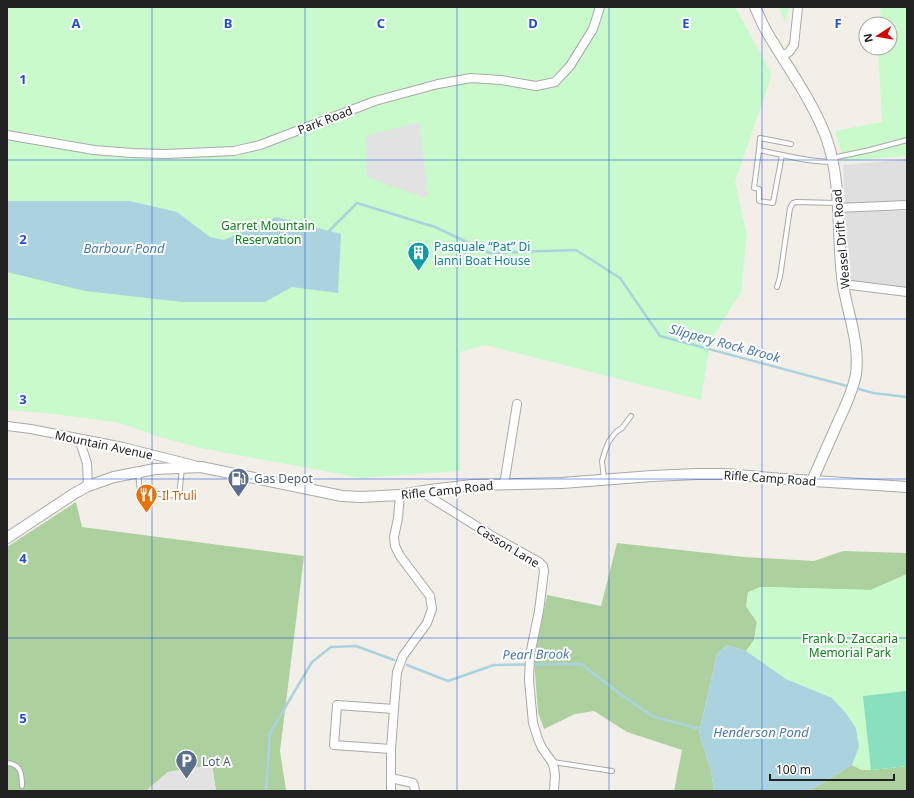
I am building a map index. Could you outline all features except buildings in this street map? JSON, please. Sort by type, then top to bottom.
[{"type":"street","name":"Park Road","points":[[7,135],[102,151],[165,154],[234,151],[260,145],[375,101],[438,84],[471,78],[501,80],[536,86],[555,82],[570,66],[592,29],[600,7]]},
{"type":"street","name":"Weasel Drift Road","points":[[755,7],[767,33],[798,82],[817,117],[826,137],[836,180],[843,284],[856,349],[856,376],[848,401],[812,481]]},
{"type":"street","points":[[782,56],[789,52],[794,45],[798,7]]},
{"type":"street","points":[[837,206],[907,205]]},
{"type":"street","points":[[843,284],[907,292]]},
{"type":"street","points":[[504,484],[517,404]]},
{"type":"street","name":"Mountain Avenue","points":[[7,426],[31,429],[124,447],[201,467]]},
{"type":"street","points":[[79,439],[87,462],[88,486]]},
{"type":"street","name":"Rifle Camp Road","points":[[7,538],[88,486],[114,476],[155,469],[201,467],[342,496],[361,497],[400,495],[420,491],[472,485],[562,483],[682,475],[726,474],[907,487]]},
{"type":"street","name":"Casson Lane","points":[[420,491],[494,537],[539,562],[543,566],[543,584],[530,656],[529,680],[533,723],[538,740],[552,762],[554,768],[554,791]]},
{"type":"street","points":[[391,791],[391,749],[397,672],[403,656],[426,622],[432,609],[430,596],[400,556],[395,546],[394,537],[398,518],[400,495]]},
{"type":"street","points":[[391,749],[334,745],[338,704],[394,709]]},
{"type":"street","points":[[391,778],[413,783],[414,791]]},
{"type":"lane","points":[[782,155],[773,203],[759,201],[759,189],[754,188],[760,138],[791,144]]},
{"type":"lane","points":[[759,150],[820,162],[907,140]]},
{"type":"lane","points":[[777,287],[780,277],[790,208],[793,204],[798,202],[837,206]]},
{"type":"lane","points":[[604,480],[602,461],[609,441],[631,416]]},
{"type":"lane","points":[[137,472],[140,492],[179,496],[182,468]]},
{"type":"lane","points":[[552,762],[612,771]]},
{"type":"lane","points":[[7,763],[14,764],[18,767],[22,776],[22,786]]},
{"type":"shaded area","points":[[419,122],[428,195],[424,198],[367,177],[366,136]]},
{"type":"shaded area","points":[[907,159],[907,201],[845,203],[843,165]]},
{"type":"shaded area","points":[[907,211],[907,287],[847,281],[843,212]]},
{"type":"shaded area","name":"Lot A","points":[[212,765],[216,791],[146,791],[168,772]]},
{"type":"green space","name":"Garret Mountain Reservation","points":[[7,7],[735,7],[772,74],[735,182],[747,235],[741,292],[711,340],[701,400],[485,345],[460,352],[460,471],[361,478],[200,448],[160,437],[120,423],[55,414],[7,410]]},
{"type":"green space","points":[[778,7],[789,7],[786,23]]},
{"type":"green space","points":[[881,7],[907,7],[907,156],[844,161],[835,131],[882,122],[878,56],[898,56],[898,16],[880,16]]},
{"type":"green space","points":[[76,502],[82,527],[304,556],[280,751],[286,790],[288,791],[216,791],[212,765],[168,772],[146,791],[7,791],[7,547]]},
{"type":"green space","points":[[617,543],[744,557],[814,561],[843,551],[907,553],[907,574],[871,590],[760,587],[746,606],[757,622],[754,640],[746,651],[727,645],[717,654],[699,733],[711,770],[714,791],[674,791],[682,750],[627,732],[594,711],[575,714],[544,729],[538,712],[534,660],[547,595],[601,606]]},
{"type":"green space","name":"Frank D. Zaccaria Memorial Park","points":[[907,574],[907,766],[862,770],[852,765],[859,747],[856,728],[845,712],[832,698],[786,679],[746,651],[754,640],[757,622],[746,606],[748,592],[760,587],[871,590]]},
{"type":"green space","points":[[907,691],[907,766],[871,770],[863,696]]},
{"type":"green space","points":[[852,765],[862,770],[907,766],[907,791],[809,791]]},
{"type":"water","name":"Barbour Pond","points":[[7,201],[130,201],[177,212],[210,237],[224,240],[276,217],[341,234],[338,293],[292,287],[265,302],[183,302],[85,291],[7,272]]},
{"type":"water","name":"Henderson Pond","points":[[727,645],[746,651],[786,679],[832,698],[845,712],[856,728],[859,747],[852,765],[809,791],[714,791],[711,770],[699,733],[717,654]]},
{"type":"waterway","name":"Slippery Rock Brook","points":[[329,231],[357,203],[435,227],[490,253],[576,250],[620,278],[660,336],[851,387]]},
{"type":"waterway","name":"Slippery Rock Brook","points":[[855,388],[873,393],[907,397]]},
{"type":"waterway","name":"Pearl Brook","points":[[266,791],[270,733],[312,662],[331,647],[356,646],[394,660]]},
{"type":"waterway","name":"Pearl Brook","points":[[407,665],[448,681],[494,665],[581,664],[623,696],[654,717],[700,729]]},
{"type":"place","name":"Pasquale “Pat” Di lanni Boat House","points":[[418,272]]},
{"type":"place","name":"Gas Depot","points":[[239,498]]},
{"type":"place","name":"Il Truli","points":[[146,514]]},
{"type":"place","name":"Lot A","points":[[186,780]]}]
